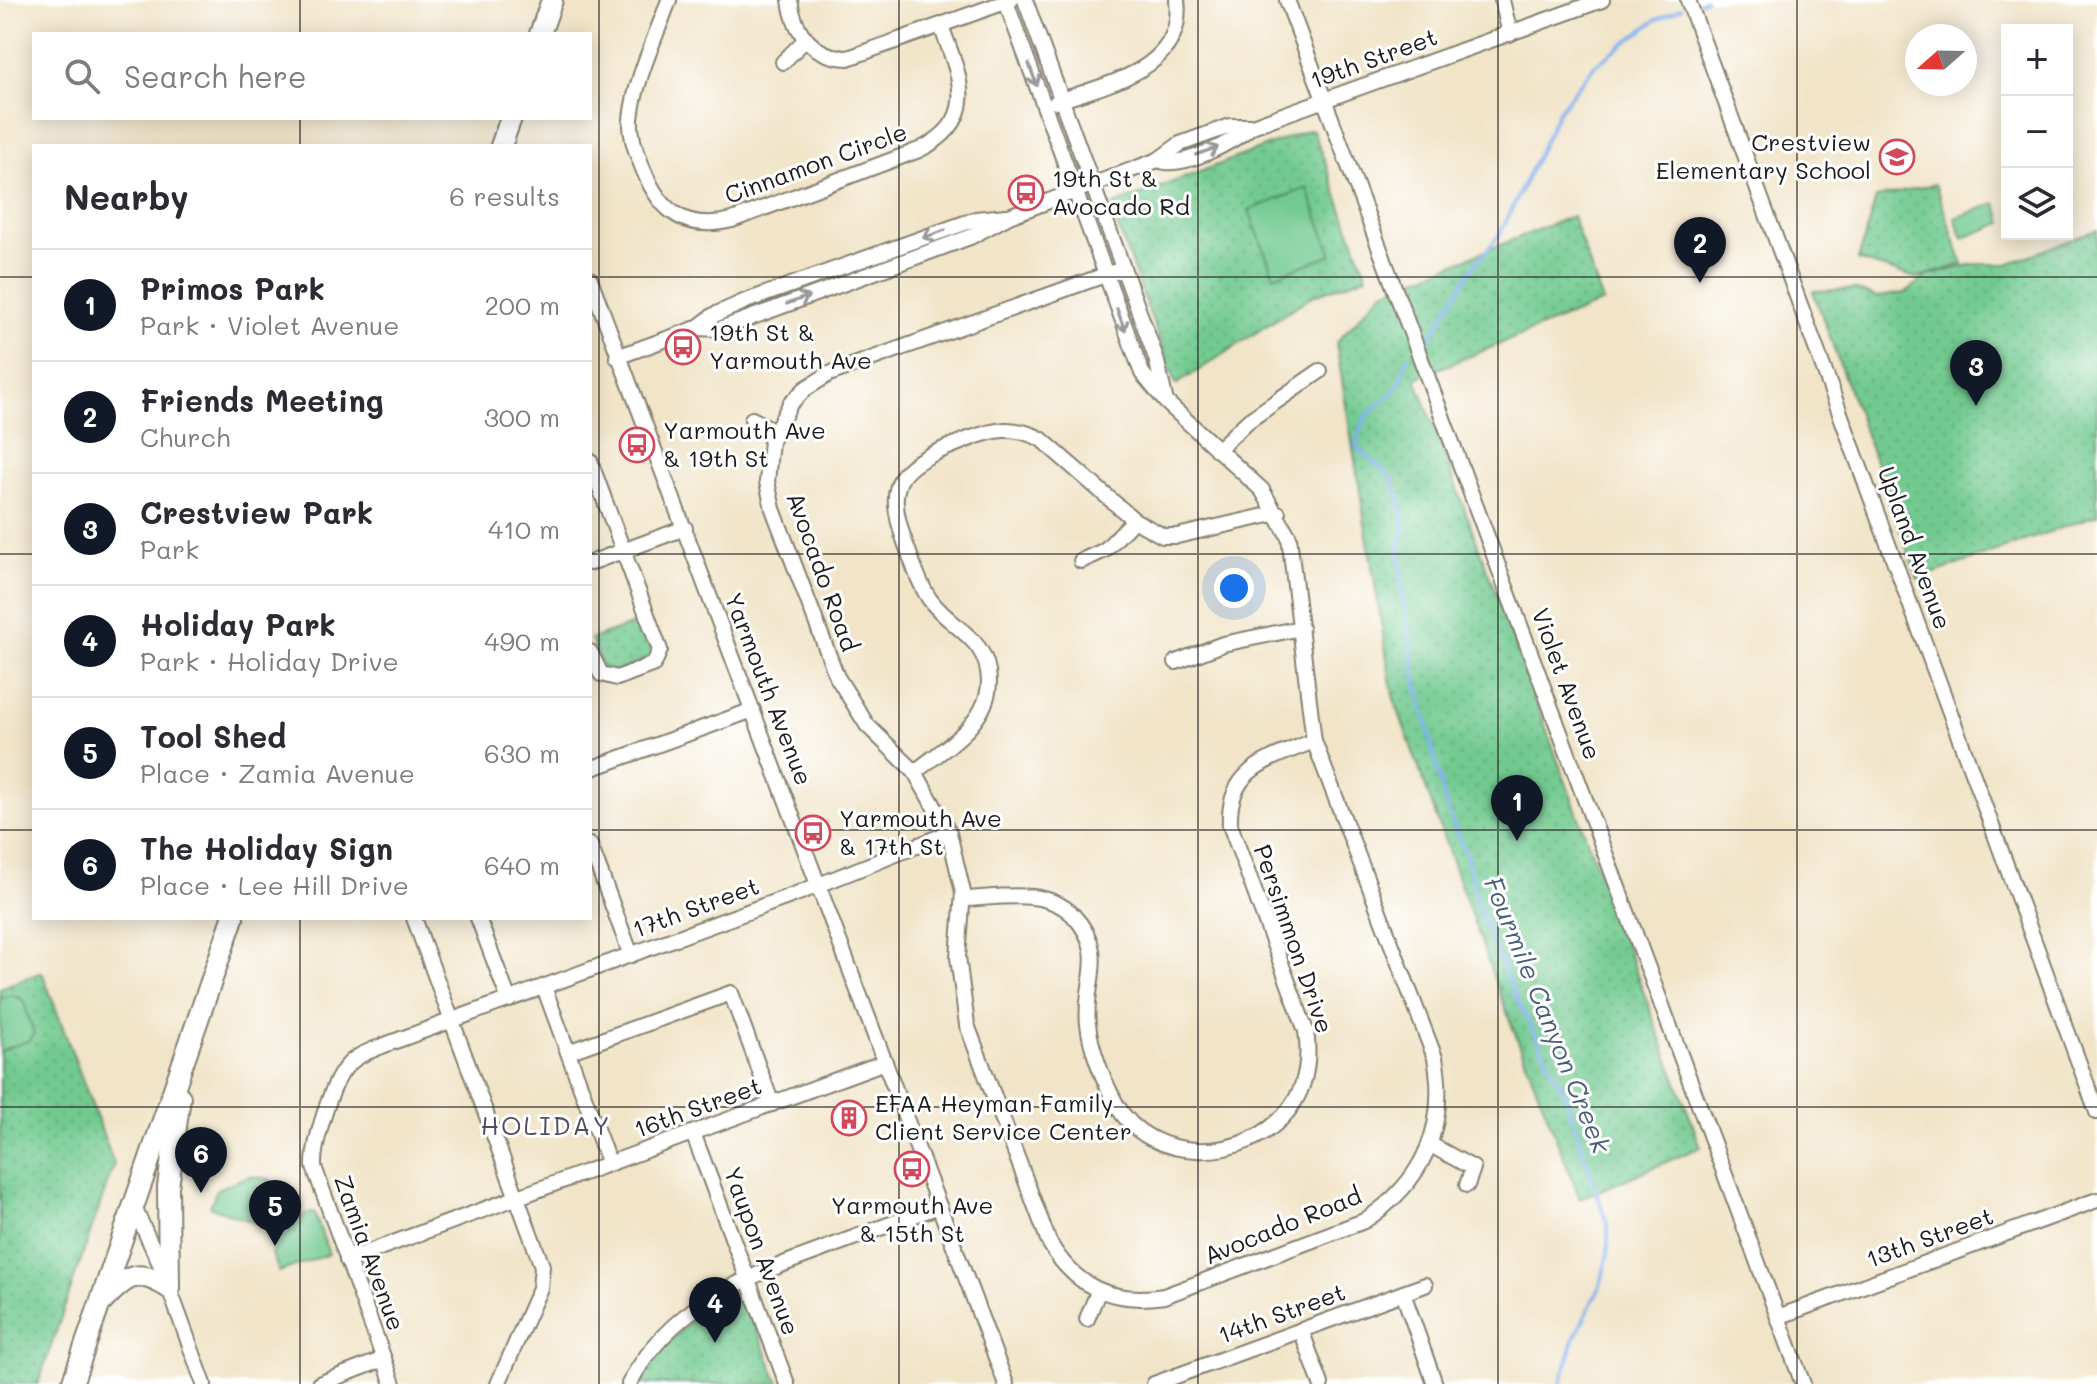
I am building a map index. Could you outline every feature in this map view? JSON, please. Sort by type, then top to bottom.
[{"type":"highway","points":[[541,32],[551,0]]},
{"type":"highway","points":[[502,144],[510,120]]},
{"type":"highway","points":[[508,144],[511,120]]},
{"type":"highway","points":[[72,1384],[232,920]]},
{"type":"highway","points":[[169,1288],[168,1187],[185,1057]]},
{"type":"highway","points":[[100,1304],[130,1278],[152,1276],[169,1288]]},
{"type":"street","name":"Cinnamon Circle","points":[[669,0],[636,95],[631,131],[653,194],[678,223],[709,224],[732,220],[919,150],[939,138],[961,120],[961,84],[941,26]]},
{"type":"street","points":[[790,0],[805,40],[827,55],[848,58],[1008,1]]},
{"type":"street","points":[[1025,0],[1156,358],[1166,402]]},
{"type":"street","points":[[1044,107],[1146,68],[1179,36],[1177,0]]},
{"type":"street","name":"Violet Avenue","points":[[1287,0],[1803,1384]]},
{"type":"street","points":[[1502,0],[1510,34]]},
{"type":"street","name":"19th Street","points":[[617,357],[697,328],[720,329],[961,241],[1009,216],[1074,191],[1158,160],[1175,163],[1235,140],[1252,126],[1602,0]]},
{"type":"street","name":"Upland Avenue","points":[[1688,0],[2097,1112]]},
{"type":"street","name":"Avocado Road","points":[[1008,1],[1074,191],[1105,275],[1142,373],[1166,402],[1262,490],[1278,513],[1291,545],[1314,741],[1435,1058],[1440,1106],[1431,1145],[1402,1192],[1364,1221],[1164,1296],[1138,1300],[1098,1292],[1077,1279],[1059,1260],[1049,1242],[967,1025],[958,957],[963,899],[957,856],[949,833],[915,772],[887,752],[837,677],[773,509],[767,461],[775,431],[790,404],[829,374],[1105,275],[1123,269]]},
{"type":"street","points":[[783,62],[805,40]]},
{"type":"street","name":"Yarmouth Avenue","points":[[592,285],[1006,1384]]},
{"type":"street","points":[[1217,450],[1248,421],[1320,371]]},
{"type":"street","points":[[752,419],[775,431]]},
{"type":"street","points":[[915,772],[972,725],[984,707],[989,685],[983,654],[975,640],[942,613],[920,583],[896,516],[895,501],[905,473],[919,458],[989,431],[1004,428],[1024,430],[1041,439],[1150,532],[1177,536],[1278,513]]},
{"type":"street","points":[[592,466],[660,655],[648,668],[611,679],[598,670],[592,656]]},
{"type":"street","points":[[1081,561],[1105,550],[1134,520]]},
{"type":"street","points":[[592,562],[685,528]]},
{"type":"street","points":[[1176,662],[1223,644],[1301,628]]},
{"type":"street","points":[[592,768],[753,710]]},
{"type":"street","name":"Persimmon Drive","points":[[963,899],[1043,899],[1070,912],[1085,929],[1094,961],[1088,1001],[1091,1041],[1116,1104],[1143,1133],[1178,1149],[1198,1151],[1218,1149],[1259,1135],[1288,1111],[1299,1094],[1308,1050],[1306,1031],[1230,825],[1229,810],[1239,782],[1249,771],[1314,741]]},
{"type":"street","name":"17th Street","points":[[452,1021],[819,885],[949,833]]},
{"type":"street","points":[[592,850],[631,955]]},
{"type":"street","points":[[415,920],[540,1257],[542,1277],[498,1384]]},
{"type":"street","points":[[479,920],[509,1000]]},
{"type":"street","points":[[544,987],[609,1164]]},
{"type":"street","points":[[568,1052],[731,993],[772,1104]]},
{"type":"street","name":"Zamia Avenue","points":[[393,1384],[314,1167],[315,1146],[345,1068],[361,1055],[452,1021]]},
{"type":"street","name":"16th Street","points":[[347,1260],[885,1062]]},
{"type":"street","name":"Yaupon Avenue","points":[[693,1133],[787,1384]]},
{"type":"street","points":[[1431,1145],[1473,1168],[1467,1185]]},
{"type":"street","name":"13th Street","points":[[1778,1317],[2097,1200]]},
{"type":"street","points":[[132,1203],[169,1288],[204,1384]]},
{"type":"street","points":[[629,1384],[650,1350],[672,1324],[698,1303],[747,1278],[939,1206]]},
{"type":"street","name":"14th Street","points":[[1154,1384],[1425,1285]]},
{"type":"street","points":[[1087,1319],[1098,1292]]},
{"type":"street","points":[[1403,1293],[1435,1384]]},
{"type":"street","points":[[1301,1330],[1321,1384]]},
{"type":"street","points":[[319,1384],[384,1359]]},
{"type":"green space","points":[[1313,130],[1367,276],[1312,296],[1176,385],[1113,214],[1114,205]]},
{"type":"green space","points":[[1935,184],[1963,264],[1916,278],[1858,260],[1876,198]]},
{"type":"green space","points":[[1307,188],[1332,255],[1274,276],[1249,210]]},
{"type":"green space","points":[[1996,203],[2001,224],[1963,238],[1955,218]]},
{"type":"green space","points":[[1572,216],[1603,302],[1416,378],[1701,1147],[1580,1199],[1497,987],[1393,696],[1336,343],[1382,292]]},
{"type":"green space","points":[[2097,230],[2097,515],[1918,579],[1813,291],[1854,289],[1877,297],[1905,293],[1927,276],[1974,264],[2007,264]]},
{"type":"green space","points":[[644,620],[653,656],[616,673],[602,667],[592,639]]},
{"type":"green space","points":[[42,972],[114,1164],[38,1384],[0,1384],[0,988]]},
{"type":"green space","points":[[12,995],[23,1000],[34,1034],[30,1040],[0,1051],[0,999]]},
{"type":"green space","points":[[249,1176],[271,1179],[265,1194],[274,1217],[286,1222],[314,1212],[329,1254],[279,1272],[272,1254],[271,1228],[210,1207],[217,1189]]},
{"type":"green space","points":[[730,1295],[746,1302],[779,1384],[640,1384],[678,1333],[702,1312]]},
{"type":"waterway","name":"Fourmile Canyon Creek","points":[[1700,2],[1705,0]]},
{"type":"waterway","name":"Fourmile Canyon Creek","points":[[1426,344],[1473,267],[1500,234],[1558,112],[1595,65],[1656,20],[1681,8]]},
{"type":"waterway","name":"Fourmile Canyon Creek","points":[[1407,357],[1399,384],[1365,419],[1356,447],[1391,477],[1400,500],[1404,528],[1399,547],[1402,594],[1417,683],[1447,809],[1466,854],[1478,907],[1513,992],[1564,1092],[1608,1227],[1608,1255],[1600,1286],[1574,1339],[1561,1384]]},
{"type":"place","name":"Crestview Elementary School","points":[[1897,157]]},
{"type":"place","name":"19th St & Avocado Rd","points":[[1026,193]]},
{"type":"place","name":"Friends Meeting","points":[[1700,283]]},
{"type":"place","name":"19th St & Yarmouth Ave","points":[[683,347]]},
{"type":"place","name":"Crestview Park","points":[[1976,406]]},
{"type":"place","name":"Yarmouth Ave & 19th St","points":[[637,445]]},
{"type":"place","name":"Yarmouth Ave & 17th St","points":[[813,833]]},
{"type":"place","name":"Primos Park","points":[[1517,841]]},
{"type":"place","name":"EFAA Heyman Family Client Service Center","points":[[849,1118]]},
{"type":"place","name":"Yarmouth Ave & 15th St","points":[[912,1169]]},
{"type":"place","name":"The Holiday Sign","points":[[201,1193]]},
{"type":"place","name":"Tool Shed","points":[[275,1246]]},
{"type":"place","name":"Holiday Park","points":[[715,1343]]},
{"type":"district","name":"HOLIDAY","points":[[546,1126]]}]
